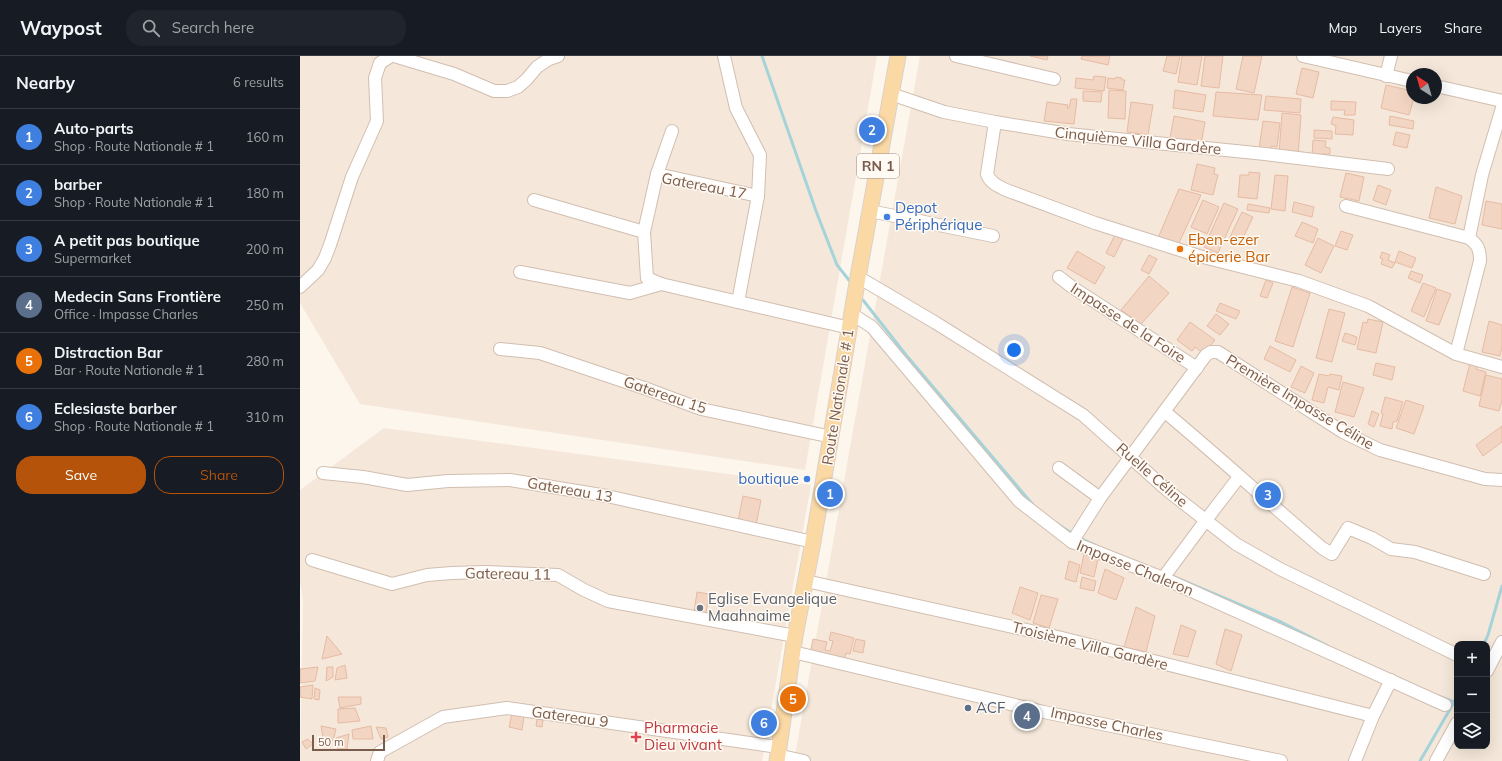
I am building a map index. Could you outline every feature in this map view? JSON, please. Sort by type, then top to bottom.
[{"type":"main road","name":"Route Nationale # 1","points":[[777,755],[795,636],[832,437],[858,277],[898,56]]},
{"type":"street","points":[[300,288],[318,270],[325,258],[352,177],[377,121],[375,78],[380,63],[393,56],[454,74],[494,91],[506,91],[518,87],[537,67],[549,59],[558,56]]},
{"type":"street","name":"Gatereau 17","points":[[724,56],[736,108],[760,155],[758,196],[657,174],[644,232],[647,278],[661,284],[738,302],[851,321]]},
{"type":"street","points":[[956,56],[1054,79]]},
{"type":"street","points":[[1303,56],[1406,80]]},
{"type":"street","points":[[1386,76],[1391,56]]},
{"type":"street","points":[[1442,87],[1502,101]]},
{"type":"street","name":"Cinquième Villa Gardère","points":[[891,94],[944,112],[1068,134],[1265,154],[1388,169]]},
{"type":"street","points":[[1469,238],[1482,174],[1502,108]]},
{"type":"street","points":[[995,122],[987,174],[993,183],[1006,190],[1124,233],[1199,256],[1298,281],[1368,306],[1456,354],[1502,367]]},
{"type":"street","points":[[657,174],[672,131]]},
{"type":"street","points":[[738,302],[758,196]]},
{"type":"street","points":[[534,200],[644,232]]},
{"type":"street","points":[[1346,206],[1469,238],[1478,246],[1480,261],[1456,354]]},
{"type":"street","points":[[870,211],[993,236]]},
{"type":"street","name":"Gatereau 17","points":[[520,272],[630,293],[661,284]]},
{"type":"street","name":"Ruelle Céline","points":[[858,277],[936,323],[1083,415],[1167,490],[1236,544],[1280,569],[1454,654]]},
{"type":"street","name":"Impasse de la Foire","points":[[1059,277],[1197,368]]},
{"type":"street","name":"Impasse Chaleron","points":[[851,321],[872,326],[1019,501],[1072,542],[1163,578],[1444,705]]},
{"type":"street","name":"Gatereau 15","points":[[500,349],[540,353],[643,387],[701,409],[832,437]]},
{"type":"street","name":"Première Impasse Céline","points":[[1072,542],[1100,498],[1206,356],[1212,352],[1218,352],[1344,432],[1380,450],[1485,479],[1502,480]]},
{"type":"street","points":[[1165,412],[1322,548],[1332,554],[1348,528],[1372,538],[1391,549],[1415,552],[1484,574]]},
{"type":"street","points":[[1059,468],[1100,498]]},
{"type":"street","name":"Gatereau 13","points":[[323,473],[363,477],[407,485],[448,481],[510,480],[607,496],[813,542]]},
{"type":"street","points":[[1163,578],[1239,477]]},
{"type":"street","name":"Gatereau 11","points":[[312,560],[392,584],[427,575],[452,573],[486,572],[558,575],[584,590],[608,601],[795,636]]},
{"type":"street","name":"Troisième Villa Gardère","points":[[806,581],[1058,637],[1374,716]]},
{"type":"street","points":[[1490,665],[1502,642]]},
{"type":"street","name":"Impasse Charles","points":[[793,652],[1044,712],[1281,761]]},
{"type":"street","points":[[1355,761],[1391,680]]},
{"type":"street","name":"Gatereau 9","points":[[377,761],[380,752],[443,717],[507,708],[804,761]]},
{"type":"street","points":[[1436,761],[1454,728]]},
{"type":"shaded area","points":[[300,56],[877,56],[805,470],[360,404],[300,303]]},
{"type":"shaded area","points":[[920,56],[1502,56],[1502,761],[794,761]]},
{"type":"shaded area","points":[[384,428],[811,485],[762,761],[300,761],[303,600],[300,581],[300,490]]},
{"type":"building","points":[[1030,56],[1048,56],[1047,60]]},
{"type":"building","points":[[1082,56],[1110,56],[1108,65],[1081,59]]},
{"type":"building","points":[[1167,56],[1180,56],[1176,74],[1163,71]]},
{"type":"building","points":[[1182,56],[1202,56],[1197,85],[1178,82]]},
{"type":"building","points":[[1205,56],[1223,56],[1219,88],[1201,86]]},
{"type":"building","points":[[1243,56],[1262,56],[1254,93],[1236,89]]},
{"type":"building","points":[[1302,68],[1319,72],[1313,98],[1296,94]]},
{"type":"building","points":[[1094,76],[1106,77],[1104,91],[1075,88],[1076,78],[1093,80]]},
{"type":"building","points":[[1116,77],[1125,80],[1123,90],[1107,88],[1108,78],[1115,79]]},
{"type":"building","points":[[1386,85],[1406,90],[1406,104],[1412,104],[1409,115],[1381,108]]},
{"type":"building","points":[[1109,90],[1126,91],[1125,119],[1108,118]]},
{"type":"building","points":[[1175,90],[1206,95],[1203,112],[1173,108]]},
{"type":"building","points":[[1083,91],[1102,92],[1101,102],[1083,101]]},
{"type":"building","points":[[1216,92],[1262,95],[1258,120],[1213,116]]},
{"type":"building","points":[[1266,96],[1301,99],[1300,113],[1264,110]]},
{"type":"building","points":[[1071,99],[1077,99],[1074,124],[1044,121],[1047,102],[1068,105],[1067,108],[1069,108]]},
{"type":"building","points":[[1331,101],[1356,102],[1355,115],[1344,115],[1345,110],[1331,110]]},
{"type":"building","points":[[1131,102],[1153,105],[1148,135],[1127,132]]},
{"type":"building","points":[[1282,113],[1301,115],[1298,156],[1279,154]]},
{"type":"building","points":[[1174,116],[1205,122],[1201,144],[1170,138]]},
{"type":"building","points":[[1390,116],[1414,121],[1413,129],[1389,125]]},
{"type":"building","points":[[1333,117],[1354,120],[1353,135],[1335,134],[1336,126],[1331,124]]},
{"type":"building","points":[[1263,121],[1280,123],[1277,147],[1271,146],[1271,151],[1259,149]]},
{"type":"building","points":[[1314,130],[1332,131],[1332,139],[1314,138]]},
{"type":"building","points":[[1396,132],[1410,135],[1407,148],[1393,145]]},
{"type":"building","points":[[1313,140],[1326,141],[1325,147],[1330,148],[1330,154],[1322,154],[1321,158],[1312,158]]},
{"type":"building","points":[[1197,164],[1215,168],[1214,174],[1218,175],[1213,195],[1191,190]]},
{"type":"building","points":[[1249,172],[1260,173],[1257,199],[1238,197],[1240,175],[1249,175]]},
{"type":"building","points":[[1346,173],[1364,177],[1359,201],[1340,197]]},
{"type":"building","points":[[1275,175],[1288,176],[1285,211],[1271,209]]},
{"type":"building","points":[[1378,185],[1391,190],[1386,205],[1373,200]]},
{"type":"building","points":[[1436,187],[1462,196],[1455,224],[1429,218]]},
{"type":"building","points":[[1179,189],[1201,195],[1178,245],[1158,238]]},
{"type":"building","points":[[1203,200],[1219,207],[1207,234],[1191,227]]},
{"type":"building","points":[[1486,201],[1502,204],[1502,229],[1482,225]]},
{"type":"building","points":[[1294,202],[1314,207],[1312,217],[1292,212]]},
{"type":"building","points":[[1224,203],[1238,209],[1218,253],[1204,247]]},
{"type":"building","points":[[1248,204],[1270,208],[1269,213],[1247,210]]},
{"type":"building","points":[[1242,212],[1253,217],[1239,246],[1228,241]]},
{"type":"building","points":[[1302,222],[1318,229],[1313,243],[1295,236]]},
{"type":"building","points":[[1341,231],[1353,235],[1347,250],[1335,246]]},
{"type":"building","points":[[1115,235],[1123,239],[1114,257],[1106,253]]},
{"type":"building","points":[[1318,238],[1334,246],[1321,273],[1305,265]]},
{"type":"building","points":[[1077,251],[1105,267],[1095,284],[1067,268]]},
{"type":"building","points":[[1399,251],[1416,258],[1412,268],[1395,262]]},
{"type":"building","points":[[1382,252],[1390,255],[1388,260],[1395,263],[1392,268],[1381,264],[1383,259],[1380,258]]},
{"type":"building","points":[[1149,255],[1157,259],[1149,274],[1141,270]]},
{"type":"building","points":[[1411,271],[1423,275],[1420,283],[1408,278]]},
{"type":"building","points":[[1149,276],[1169,293],[1141,324],[1121,310]]},
{"type":"building","points":[[1266,280],[1273,283],[1267,298],[1260,296]]},
{"type":"building","points":[[1423,283],[1436,288],[1424,317],[1411,311]]},
{"type":"building","points":[[1292,287],[1310,293],[1293,347],[1275,341]]},
{"type":"building","points":[[1437,289],[1451,294],[1439,325],[1426,321]]},
{"type":"building","points":[[1220,303],[1240,311],[1236,319],[1216,311]]},
{"type":"building","points":[[1329,309],[1345,313],[1332,362],[1316,358]]},
{"type":"building","points":[[1216,314],[1229,324],[1220,335],[1207,326]]},
{"type":"building","points":[[1368,319],[1383,322],[1376,353],[1357,349],[1363,322],[1367,323]]},
{"type":"building","points":[[1489,321],[1502,325],[1502,347],[1500,356],[1482,352]]},
{"type":"building","points":[[1190,322],[1215,340],[1204,354],[1195,347],[1192,351],[1177,340]]},
{"type":"building","points":[[1345,333],[1357,337],[1355,345],[1342,341]]},
{"type":"building","points":[[1270,346],[1296,360],[1290,372],[1264,359]]},
{"type":"building","points":[[1376,363],[1395,367],[1392,380],[1373,375]]},
{"type":"building","points":[[1470,363],[1478,365],[1476,369],[1486,372],[1480,396],[1463,391]]},
{"type":"building","points":[[1301,366],[1314,373],[1305,393],[1291,387]]},
{"type":"building","points":[[1319,374],[1342,376],[1339,390],[1328,387],[1324,403],[1312,400]]},
{"type":"building","points":[[1486,375],[1502,379],[1502,400],[1499,411],[1479,406]]},
{"type":"building","points":[[1343,382],[1364,388],[1354,417],[1335,412]]},
{"type":"building","points":[[1385,397],[1403,402],[1397,421],[1393,422],[1392,429],[1380,426],[1383,414],[1381,413]]},
{"type":"building","points":[[1406,400],[1424,406],[1414,434],[1396,428]]},
{"type":"building","points":[[1372,411],[1379,414],[1374,427],[1368,424]]},
{"type":"building","points":[[1502,426],[1502,442],[1483,456],[1476,445]]},
{"type":"building","points":[[743,496],[761,500],[756,525],[738,521]]},
{"type":"building","points":[[1084,554],[1098,559],[1094,577],[1080,573]]},
{"type":"building","points":[[1069,561],[1080,565],[1076,582],[1065,579]]},
{"type":"building","points":[[1105,569],[1124,578],[1116,600],[1098,593]]},
{"type":"building","points":[[1082,577],[1096,581],[1094,591],[1080,588]]},
{"type":"building","points":[[1020,587],[1038,593],[1030,620],[1012,613]]},
{"type":"building","points":[[697,592],[709,594],[706,614],[694,612]]},
{"type":"building","points":[[1041,595],[1058,599],[1049,628],[1033,623]]},
{"type":"building","points":[[1136,607],[1155,616],[1146,652],[1124,647]]},
{"type":"building","points":[[1181,625],[1196,631],[1188,657],[1173,654]]},
{"type":"building","points":[[1225,629],[1242,635],[1231,671],[1216,664]]},
{"type":"building","points":[[831,632],[854,638],[850,654],[846,653],[844,660],[810,654],[813,639],[827,642],[825,650],[830,651],[833,641],[829,640]]},
{"type":"building","points":[[327,636],[342,654],[322,659]]},
{"type":"building","points":[[856,639],[865,641],[863,653],[853,651]]},
{"type":"building","points":[[345,665],[347,678],[335,680],[337,668]]},
{"type":"building","points":[[318,667],[315,681],[300,683],[300,669]]},
{"type":"building","points":[[327,667],[333,667],[333,677],[326,681]]},
{"type":"building","points":[[313,685],[312,699],[300,697],[300,687]]},
{"type":"building","points":[[315,688],[320,690],[319,700],[314,699]]},
{"type":"building","points":[[338,697],[361,697],[361,704],[340,708]]},
{"type":"building","points":[[355,708],[360,721],[338,723],[338,709]]},
{"type":"building","points":[[512,713],[524,716],[522,730],[509,727]]},
{"type":"building","points":[[537,719],[543,720],[542,727],[536,726]]},
{"type":"building","points":[[321,726],[336,729],[333,741],[323,737]]},
{"type":"building","points":[[371,726],[373,739],[353,739],[352,730]]},
{"type":"building","points":[[376,727],[386,728],[388,737],[381,739]]},
{"type":"building","points":[[634,733],[640,734],[639,740],[634,739]]},
{"type":"building","points":[[349,734],[347,749],[338,749],[336,738]]},
{"type":"building","points":[[308,739],[313,744],[306,749],[302,742]]},
{"type":"waterway","points":[[762,56],[816,211],[837,265],[852,284]]},
{"type":"waterway","points":[[863,300],[906,355],[1034,506]]},
{"type":"waterway","points":[[1056,523],[1073,534]]},
{"type":"waterway","points":[[1078,537],[1095,545]]},
{"type":"waterway","points":[[1172,576],[1281,622],[1328,646]]},
{"type":"waterway","points":[[1485,641],[1502,586]]},
{"type":"waterway","points":[[1438,696],[1454,702]]},
{"type":"waterway","points":[[1420,761],[1454,702]]},
{"type":"place","name":"barber","points":[[872,130]]},
{"type":"place","name":"Depot Périphérique","points":[[887,217]]},
{"type":"place","name":"Eben-ezer épicerie Bar","points":[[1180,249]]},
{"type":"place","name":"boutique","points":[[807,479]]},
{"type":"place","name":"Auto-parts","points":[[830,494]]},
{"type":"place","name":"A petit pas boutique","points":[[1268,495]]},
{"type":"place","name":"Eglise Evangelique Maahnaime","points":[[700,608]]},
{"type":"place","name":"Distraction Bar","points":[[793,699]]},
{"type":"place","name":"ACF","points":[[968,708]]},
{"type":"place","name":"Medecin Sans Frontière","points":[[1027,716]]},
{"type":"place","name":"Eclesiaste barber","points":[[764,723]]},
{"type":"place","name":"Pharmacie Dieu vivant","points":[[636,737]]}]
